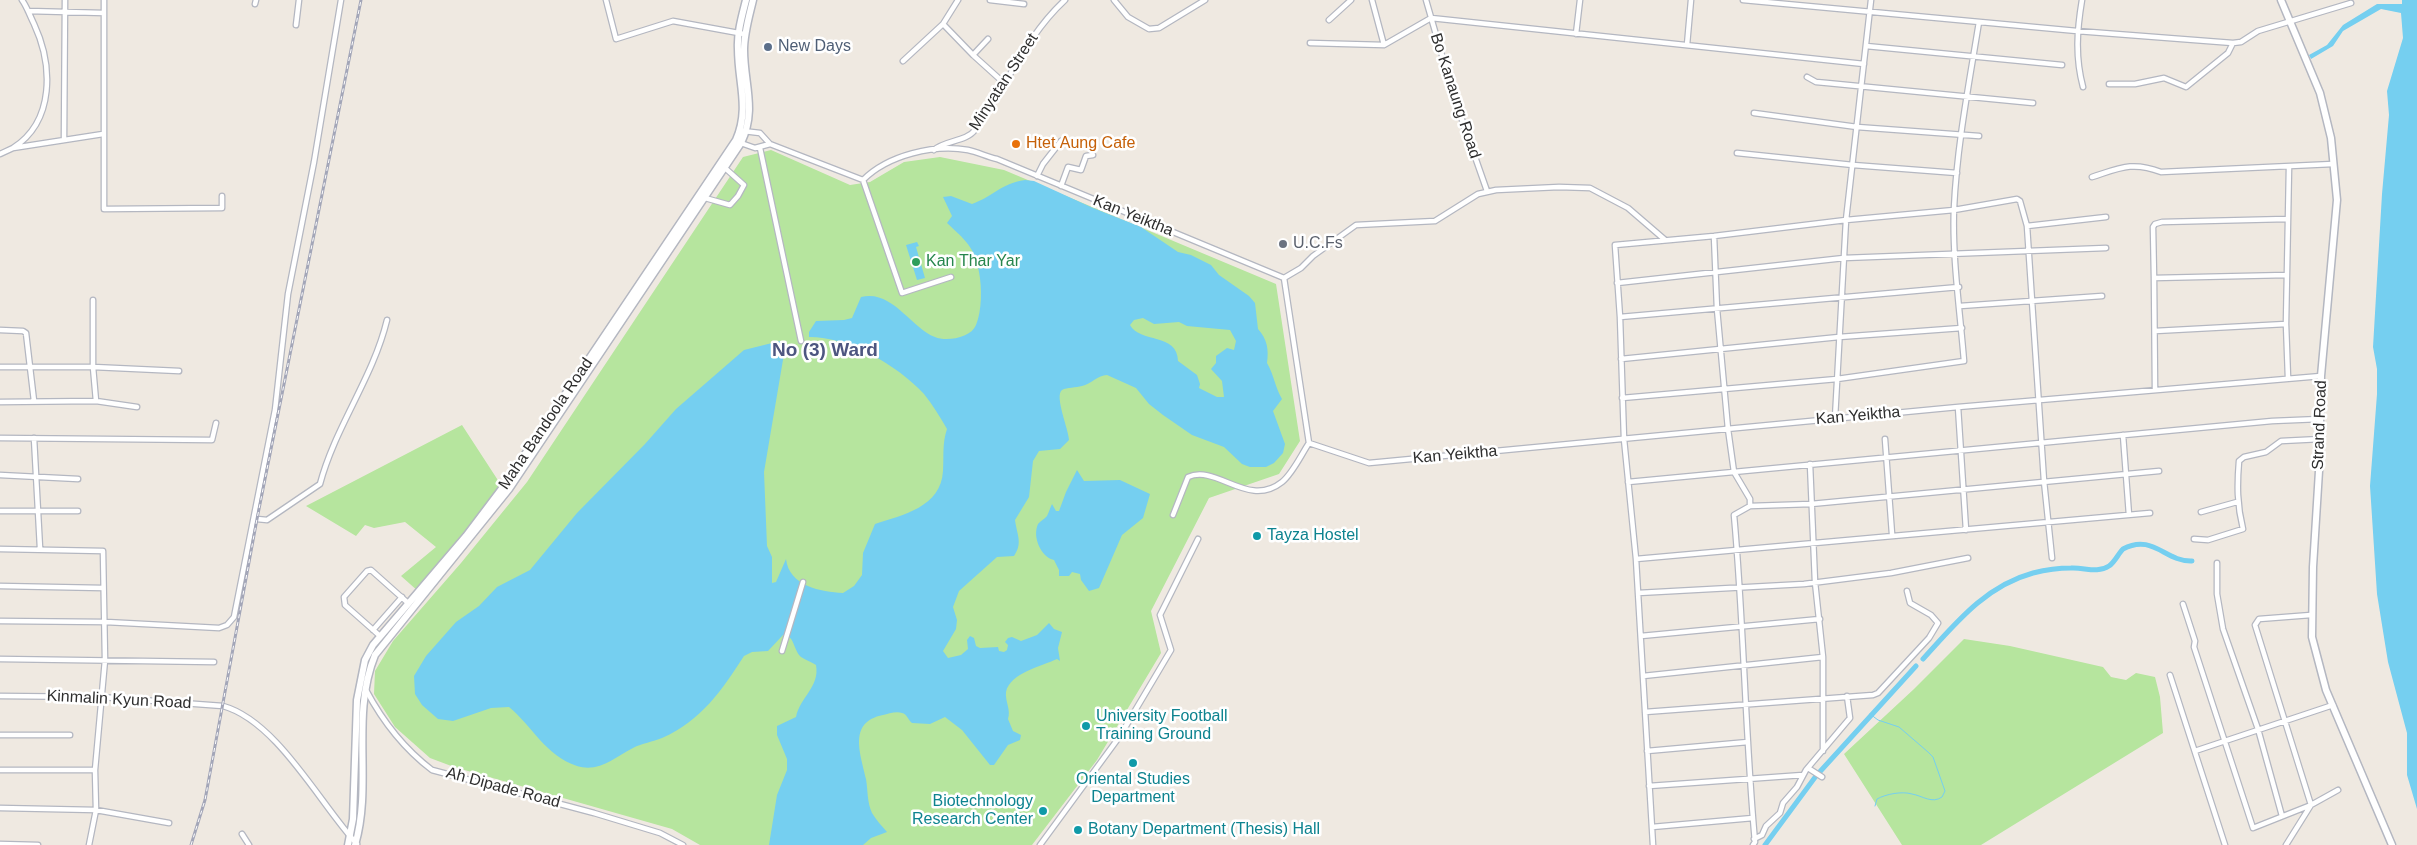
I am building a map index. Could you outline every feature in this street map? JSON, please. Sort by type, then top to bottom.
[{"type":"main road","name":"Maha Bandoola Road","points":[[356,844],[360,822],[365,690],[372,663],[379,649],[493,511],[725,168],[739,142],[750,113],[741,33],[746,0]]},
{"type":"main road","name":"Maha Bandoola Road","points":[[741,33],[754,0]]},
{"type":"main road","name":"Strand Road","points":[[2281,0],[2320,93],[2331,138],[2337,200],[2321,376],[2321,439],[2311,614],[2312,637],[2326,690],[2392,845]]},
{"type":"main road","name":"Maha Bandoola Road","points":[[348,845],[351,838],[353,819],[357,700],[360,680],[369,651],[466,536],[503,487],[739,142]]},
{"type":"street","points":[[64,140],[65,0]]},
{"type":"street","points":[[104,0],[104,209],[222,208],[222,196]]},
{"type":"street","points":[[296,25],[299,0]]},
{"type":"street","points":[[0,621],[106,622],[219,628],[227,625],[234,617],[275,410],[288,294],[314,162],[341,0]]},
{"type":"street","points":[[606,0],[616,39],[672,21],[741,33]]},
{"type":"street","points":[[902,61],[943,24],[958,0]]},
{"type":"street","points":[[990,0],[1024,4]]},
{"type":"street","name":"Minyatan Street","points":[[934,150],[941,144],[974,132],[1031,38],[1065,0]]},
{"type":"street","points":[[1114,0],[1128,17],[1149,29],[1159,28],[1205,0]]},
{"type":"street","points":[[1329,20],[1351,0]]},
{"type":"street","points":[[1372,0],[1384,45]]},
{"type":"street","name":"Bo Kanaung Road","points":[[1426,0],[1454,97],[1486,191]]},
{"type":"street","points":[[1576,34],[1580,0]]},
{"type":"street","points":[[1687,45],[1690,0]]},
{"type":"street","points":[[1743,0],[2077,31],[2233,43],[2241,42],[2258,32],[2290,21],[2352,4]]},
{"type":"street","points":[[1835,418],[1846,220],[1871,0]]},
{"type":"street","points":[[2082,0],[2077,31],[2078,68],[2083,86]]},
{"type":"street","points":[[0,154],[23,142],[34,127],[45,105],[47,86],[45,56],[40,38],[24,1]]},
{"type":"street","points":[[28,11],[104,13]]},
{"type":"street","points":[[1310,43],[1384,45],[1430,18],[1864,64]]},
{"type":"street","points":[[1622,398],[1836,379],[1964,361],[1955,255],[1954,210],[1960,136],[1979,22]]},
{"type":"street","points":[[943,24],[1004,83]]},
{"type":"street","points":[[973,55],[988,39]]},
{"type":"street","points":[[2109,84],[2136,84],[2164,78],[2186,87],[2228,53],[2233,43]]},
{"type":"street","points":[[1866,46],[2062,65]]},
{"type":"street","points":[[1807,77],[1816,82],[1967,95],[2033,103]]},
{"type":"street","points":[[1754,113],[1857,127],[1979,136]]},
{"type":"street","points":[[743,131],[760,133],[770,144],[863,180],[902,293],[951,276]]},
{"type":"street","points":[[13,148],[103,134]]},
{"type":"street","points":[[956,139],[957,149]]},
{"type":"street","points":[[1037,176],[1043,164],[1061,141]]},
{"type":"street","points":[[739,142],[752,148],[760,148],[770,144]]},
{"type":"street","points":[[760,148],[801,341]]},
{"type":"street","name":"Kan Yeiktha","points":[[863,180],[870,172],[910,154],[934,150],[969,150],[997,159],[1284,278]]},
{"type":"street","points":[[1081,150],[1086,156]]},
{"type":"street","points":[[1737,152],[1853,165],[1956,173]]},
{"type":"street","points":[[1086,156],[1093,155]]},
{"type":"street","points":[[1061,186],[1068,167],[1081,170],[1086,156]]},
{"type":"street","points":[[2092,177],[2126,166],[2137,165],[2161,172],[2334,164]]},
{"type":"street","points":[[2288,378],[2286,324],[2289,167]]},
{"type":"street","points":[[705,198],[730,205],[738,196],[744,185],[725,168]]},
{"type":"street","points":[[1173,516],[1188,478],[1201,474],[1243,489],[1262,490],[1283,481],[1309,443],[1284,278],[1301,268],[1313,256],[1356,225],[1434,221],[1486,191],[1558,187],[1590,188],[1628,208],[1665,240]]},
{"type":"street","points":[[1653,845],[1636,559],[1624,439],[1620,317],[1615,245],[1954,210],[2017,199],[2022,204],[2026,226],[2044,481],[2052,558]]},
{"type":"street","points":[[2026,226],[2106,217]]},
{"type":"street","points":[[2155,389],[2153,227],[2155,224],[2162,222],[2288,219]]},
{"type":"street","points":[[1714,236],[1717,309],[1728,429],[1734,472],[1750,499],[1750,506]]},
{"type":"street","points":[[1617,283],[1844,258],[2106,248]]},
{"type":"street","points":[[2154,278],[2287,275]]},
{"type":"street","points":[[1620,317],[1959,287]]},
{"type":"street","points":[[1960,306],[2102,296]]},
{"type":"street","points":[[93,300],[93,367],[96,401]]},
{"type":"street","points":[[257,519],[267,520],[320,484],[326,458],[381,341],[387,320]]},
{"type":"street","points":[[2155,331],[2286,324]]},
{"type":"street","points":[[1620,359],[1839,337],[1962,328]]},
{"type":"street","points":[[0,330],[23,331],[26,333],[34,401]]},
{"type":"street","points":[[0,367],[93,367],[179,371]]},
{"type":"street","name":"Kan Yeiktha","points":[[1309,443],[1369,463],[1835,418],[2321,376]]},
{"type":"street","points":[[0,402],[96,401],[137,407]]},
{"type":"street","points":[[1958,407],[1966,530]]},
{"type":"street","points":[[1628,482],[1960,449],[2272,421],[2320,419]]},
{"type":"street","points":[[0,438],[212,440],[216,423]]},
{"type":"street","points":[[2123,435],[2129,515]]},
{"type":"street","points":[[34,438],[40,513],[40,548]]},
{"type":"street","points":[[1885,439],[1892,534]]},
{"type":"street","points":[[2194,539],[2208,540],[2243,529],[2237,502],[2239,461],[2244,457],[2266,452],[2281,441],[2321,439]]},
{"type":"street","points":[[1810,464],[1815,582],[1823,657],[1823,751]]},
{"type":"street","points":[[1752,845],[1754,838],[1741,627],[1741,587],[1734,515],[1750,506],[1811,504],[1889,495],[2159,471]]},
{"type":"street","points":[[0,476],[78,479]]},
{"type":"street","points":[[2201,512],[2237,502]]},
{"type":"street","points":[[0,511],[78,512]]},
{"type":"street","points":[[1636,559],[1892,534],[1966,530],[2150,513]]},
{"type":"street","points":[[1040,845],[1124,730],[1171,650],[1160,615],[1198,538]]},
{"type":"street","points":[[0,549],[40,548],[103,551],[103,588],[106,622],[105,660],[95,770],[96,810],[89,845]]},
{"type":"street","points":[[1638,593],[1815,582],[1891,573],[1968,558]]},
{"type":"street","points":[[2217,563],[2217,594],[2223,629],[2258,729],[2282,816]]},
{"type":"street","points":[[380,636],[345,605],[344,597],[367,571],[371,570],[408,603]]},
{"type":"street","points":[[782,651],[803,582]]},
{"type":"street","points":[[0,586],[103,588]]},
{"type":"street","points":[[1645,712],[1848,696],[1873,696],[1878,693],[1937,628],[1936,619],[1910,603],[1907,591]]},
{"type":"street","points":[[374,630],[402,597]]},
{"type":"street","points":[[2183,604],[2195,641],[2194,648],[2253,828],[2311,805],[2338,790]]},
{"type":"street","points":[[2286,845],[2311,805],[2256,622],[2259,619],[2311,614]]},
{"type":"street","points":[[1641,636],[1820,619]]},
{"type":"street","points":[[1643,676],[1823,657]]},
{"type":"street","points":[[0,659],[214,662]]},
{"type":"street","points":[[2170,676],[2196,751],[2225,845]]},
{"type":"street","name":"Ah Dipade Road","points":[[360,680],[390,730],[414,756],[432,770],[594,813],[660,833],[683,845]]},
{"type":"street","name":"Kinmalin Kyun Road","points":[[0,696],[101,697],[223,706],[238,710],[266,732],[303,775],[351,838]]},
{"type":"street","points":[[1754,838],[1762,835],[1766,826],[1780,813],[1783,803],[1797,787],[1802,775],[1810,769],[1850,718],[1848,696]]},
{"type":"street","points":[[2196,751],[2333,705]]},
{"type":"street","points":[[0,735],[70,735]]},
{"type":"street","points":[[1647,751],[1748,742]]},
{"type":"street","points":[[1810,769],[1822,777]]},
{"type":"street","points":[[0,770],[95,770]]},
{"type":"street","points":[[1649,786],[1802,775]]},
{"type":"street","points":[[0,808],[96,810],[169,823]]},
{"type":"street","points":[[1652,827],[1753,818]]},
{"type":"street","points":[[242,834],[249,845]]},
{"type":"street","points":[[351,838],[356,844]]},
{"type":"street","points":[[0,844],[38,845]]},
{"type":"green space","points":[[771,150],[850,185],[870,182],[904,162],[940,157],[1004,170],[1276,284],[1300,441],[1279,474],[1209,498],[1151,611],[1161,653],[1097,760],[1032,845],[700,845],[672,829],[454,767],[430,758],[395,727],[374,694],[375,671],[393,641],[461,563],[527,482],[743,157]]},
{"type":"green space","points":[[462,425],[503,488],[419,592],[401,576],[436,547],[405,522],[374,528],[365,525],[356,536],[306,506]]},
{"type":"green space","points":[[1964,639],[2010,646],[2103,667],[2111,677],[2126,680],[2136,673],[2155,677],[2160,697],[2163,733],[1981,845],[1902,845],[1844,754],[1914,689]]},
{"type":"water","points":[[2402,0],[2417,0],[2417,809],[2407,775],[2407,733],[2388,662],[2377,594],[2370,486],[2377,394],[2377,369],[2373,347],[2382,194],[2389,115],[2387,91],[2403,38],[2401,13],[2381,9],[2343,31],[2333,46],[2311,59],[2309,55],[2327,45],[2343,25],[2377,4],[2402,4]]},
{"type":"water","points":[[1034,181],[1093,208],[1141,227],[1178,252],[1191,255],[1211,265],[1219,275],[1249,296],[1255,303],[1258,329],[1267,344],[1267,363],[1282,399],[1273,411],[1285,444],[1283,453],[1274,463],[1266,467],[1250,467],[1242,464],[1224,447],[1192,435],[1163,415],[1149,404],[1136,388],[1107,375],[1101,376],[1080,387],[1062,390],[1060,399],[1069,440],[1060,449],[1039,451],[1033,461],[1029,497],[1015,520],[1019,539],[1017,551],[1014,556],[997,557],[959,591],[953,607],[957,620],[956,629],[943,651],[948,658],[961,655],[968,649],[967,640],[970,636],[974,638],[976,646],[980,648],[998,647],[999,651],[1004,652],[1007,650],[1008,645],[1005,642],[1008,638],[1012,637],[1021,641],[1037,635],[1049,623],[1054,629],[1062,632],[1058,648],[1060,661],[1057,659],[1027,671],[1009,685],[1006,692],[1009,712],[1008,719],[1013,731],[1021,735],[1020,740],[1008,745],[994,765],[990,765],[962,730],[945,717],[930,724],[912,723],[900,712],[872,719],[864,725],[860,732],[860,750],[870,809],[887,832],[871,838],[863,845],[769,845],[777,795],[787,770],[787,759],[777,735],[777,726],[796,717],[815,680],[816,673],[816,665],[801,657],[790,637],[783,635],[768,651],[752,652],[744,656],[719,692],[688,723],[662,738],[636,746],[600,766],[585,768],[577,766],[556,755],[509,707],[491,708],[453,721],[438,719],[422,705],[415,694],[414,676],[426,656],[456,622],[479,606],[497,587],[530,570],[577,513],[645,444],[676,409],[744,350],[780,341],[785,348],[764,472],[767,546],[772,557],[772,583],[776,582],[786,559],[788,568],[793,576],[807,586],[843,593],[854,586],[862,575],[863,553],[875,524],[919,508],[928,501],[941,483],[947,429],[924,394],[913,383],[886,363],[856,347],[824,338],[809,337],[809,332],[816,321],[852,318],[861,297],[872,296],[882,298],[935,337],[951,339],[969,333],[976,325],[979,313],[981,285],[979,272],[972,250],[964,239],[947,223],[952,216],[943,197],[951,196],[972,204],[1016,182]],"holes":[[[1143,318],[1154,324],[1179,322],[1187,326],[1230,330],[1236,341],[1234,350],[1227,348],[1216,356],[1216,363],[1211,369],[1222,381],[1224,397],[1217,397],[1199,388],[1200,384],[1197,375],[1178,361],[1172,346],[1141,334],[1130,325],[1134,320]]]},
{"type":"water","name":"Kan Thar Yar","points":[[917,242],[919,246],[916,247],[925,278],[917,280],[906,245]]},
{"type":"water","points":[[1077,470],[1084,481],[1120,480],[1150,494],[1143,518],[1122,535],[1099,588],[1089,591],[1081,580],[1080,574],[1072,572],[1069,576],[1059,576],[1059,570],[1054,560],[1042,551],[1036,535],[1038,524],[1047,516],[1052,504],[1056,511],[1059,511]]},
{"type":"waterway","points":[[1923,659],[1972,608],[2000,587],[2016,579],[2052,569],[2100,570],[2109,566],[2123,549],[2133,545],[2143,544],[2151,546],[2174,557],[2192,561]]},
{"type":"waterway","points":[[1765,845],[1816,776],[1916,666]]},
{"type":"waterway","points":[[1870,714],[1878,720],[1899,727],[1933,757],[1945,791],[1942,797],[1935,800],[1908,793],[1889,794],[1877,799],[1875,806]]},
{"type":"railway","points":[[191,845],[205,800],[257,519],[361,0]]},
{"type":"place","name":"New Days","points":[[768,47]]},
{"type":"place","name":"Htet Aung Cafe","points":[[1016,144]]},
{"type":"place","name":"U.C.Fs","points":[[1283,244]]},
{"type":"place","name":"Kan Thar Yar","points":[[916,262]]},
{"type":"place","name":"Tayza Hostel","points":[[1257,536]]},
{"type":"place","name":"University Football Training Ground","points":[[1086,726]]},
{"type":"place","name":"Oriental Studies Department","points":[[1133,763]]},
{"type":"place","name":"Biotechnology Research Center","points":[[1043,811]]},
{"type":"place","name":"Botany Department (Thesis) Hall","points":[[1078,830]]},
{"type":"district","name":"No (3) Ward","points":[[825,351]]}]
